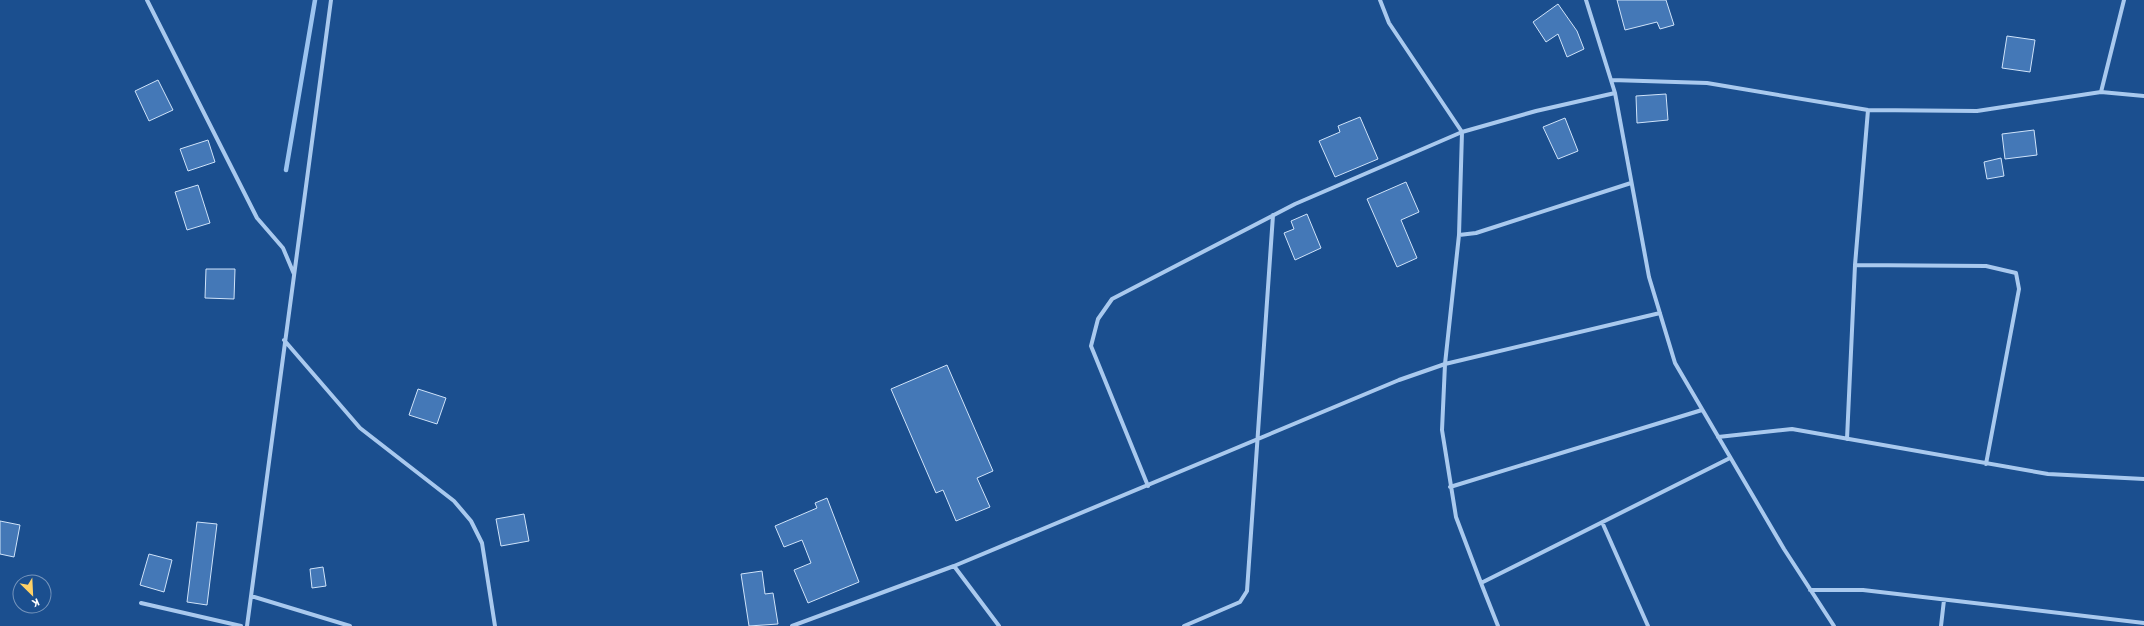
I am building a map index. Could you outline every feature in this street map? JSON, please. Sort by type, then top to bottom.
[{"type":"street","points":[[147,0],[257,218],[283,248],[294,274]]},
{"type":"street","points":[[247,626],[284,340],[331,0]]},
{"type":"street","points":[[1380,0],[1390,23],[1462,132],[1459,235],[1445,364],[1442,430],[1456,517],[1498,626]]},
{"type":"street","points":[[1586,0],[1612,80],[1649,277],[1675,364],[1810,590],[1834,626]]},
{"type":"street","points":[[2101,92],[2124,0]]},
{"type":"street","points":[[1612,80],[1707,83],[1868,110],[1977,111],[2101,92],[2144,96]]},
{"type":"street","points":[[1148,486],[1091,346],[1098,319],[1112,299],[1273,215],[1395,160],[1462,132],[1536,111],[1615,93]]},
{"type":"street","points":[[1847,439],[1855,264],[1868,110]]},
{"type":"street","points":[[1459,235],[1476,233],[1631,183]]},
{"type":"street","points":[[1184,626],[1240,602],[1247,590],[1273,215]]},
{"type":"street","points":[[1855,264],[1986,266],[2016,273],[2019,289],[1986,464]]},
{"type":"street","points":[[792,626],[954,566],[1399,380],[1445,364],[1660,313]]},
{"type":"street","points":[[284,340],[360,428],[454,501],[471,521],[482,543],[495,626]]},
{"type":"street","points":[[1450,487],[1702,410]]},
{"type":"street","points":[[1718,437],[1792,429],[2048,474],[2144,479]]},
{"type":"street","points":[[1481,583],[1730,458]]},
{"type":"street","points":[[1602,522],[1648,626]]},
{"type":"street","points":[[954,566],[999,626]]},
{"type":"street","points":[[1810,590],[1863,590],[2144,623]]},
{"type":"street","points":[[251,596],[350,626]]},
{"type":"street","points":[[1941,626],[1944,600]]},
{"type":"street","points":[[141,603],[241,626]]},
{"type":"building","points":[[1617,0],[1666,0],[1674,25],[1660,29],[1657,22],[1625,30]]},
{"type":"building","points":[[1558,4],[1577,31],[1584,49],[1567,57],[1558,34],[1546,42],[1533,22]]},
{"type":"building","points":[[2007,36],[2035,40],[2030,72],[2002,68]]},
{"type":"building","points":[[158,80],[173,110],[149,121],[135,91]]},
{"type":"building","points":[[1666,94],[1668,120],[1637,123],[1636,96]]},
{"type":"building","points":[[1360,117],[1378,159],[1335,177],[1319,141],[1340,132],[1338,126]]},
{"type":"building","points":[[1565,118],[1578,151],[1558,159],[1543,127]]},
{"type":"building","points":[[2034,130],[2037,155],[2005,159],[2002,134]]},
{"type":"building","points":[[208,140],[215,162],[188,171],[180,149]]},
{"type":"building","points":[[2001,158],[2004,176],[1987,179],[1984,162]]},
{"type":"building","points":[[1406,182],[1419,212],[1401,220],[1417,258],[1397,267],[1367,199]]},
{"type":"building","points":[[198,185],[210,223],[187,230],[175,192]]},
{"type":"building","points":[[1307,214],[1321,248],[1295,260],[1284,233],[1294,229],[1291,221]]},
{"type":"building","points":[[206,269],[235,269],[234,299],[205,298]]},
{"type":"building","points":[[947,365],[993,471],[977,478],[990,507],[956,521],[943,490],[936,493],[891,389]]},
{"type":"building","points":[[418,389],[446,398],[437,424],[409,415]]},
{"type":"building","points":[[827,498],[859,582],[808,603],[794,570],[811,563],[802,540],[784,547],[775,526],[817,508],[815,503]]},
{"type":"building","points":[[524,514],[529,541],[501,546],[496,519]]},
{"type":"building","points":[[0,521],[20,525],[14,557],[0,554]]},
{"type":"building","points":[[197,522],[217,524],[207,605],[187,602]]},
{"type":"building","points":[[149,554],[172,560],[164,592],[140,585]]},
{"type":"building","points":[[323,567],[326,586],[312,588],[310,569]]},
{"type":"building","points":[[762,571],[765,594],[773,593],[778,624],[749,626],[741,574]]},
{"type":"waterway","points":[[286,170],[315,0]]}]
